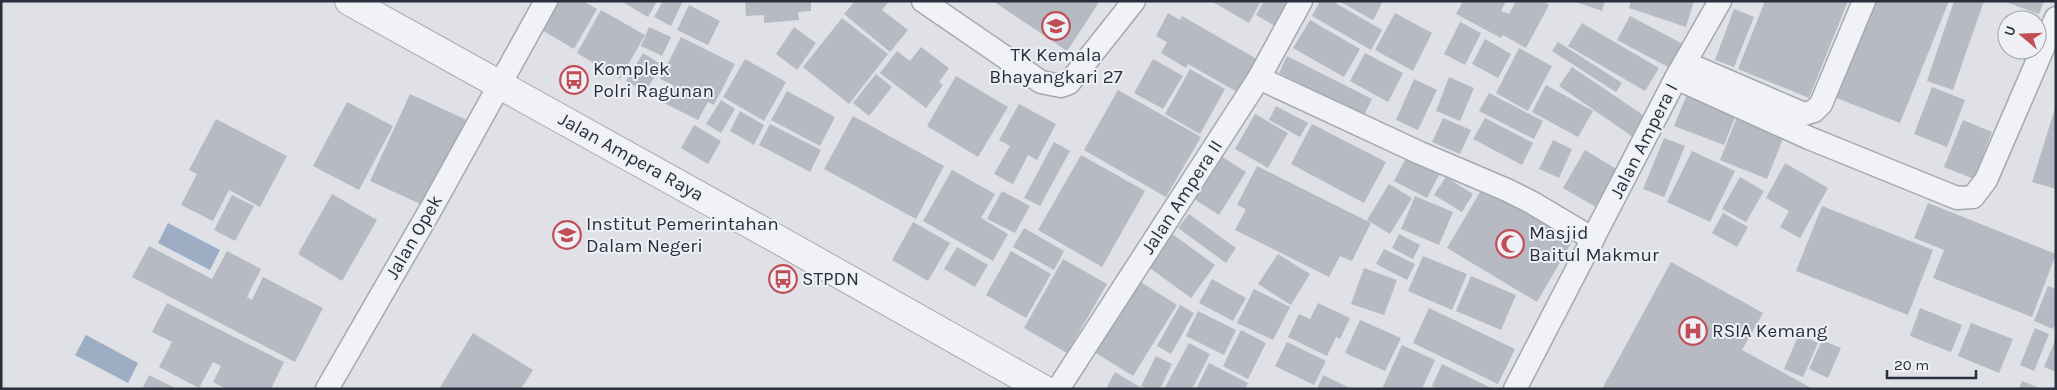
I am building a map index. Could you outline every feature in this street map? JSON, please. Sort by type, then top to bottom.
[{"type":"street","name":"Jalan Ampera Raya","points":[[349,1],[1042,389]]},
{"type":"street","name":"Jalan Opek","points":[[327,389],[432,207],[546,1]]},
{"type":"street","points":[[923,1],[1041,82],[1062,86],[1069,83],[1134,1]]},
{"type":"street","name":"Jalan Ampera II","points":[[1058,389],[1258,78],[1300,1]]},
{"type":"street","name":"Jalan Ampera I","points":[[1515,389],[1681,70],[1720,1]]},
{"type":"street","points":[[1681,70],[1804,114],[1809,113],[1819,108],[1821,104],[1864,1]]},
{"type":"street","points":[[1681,70],[1809,138],[1957,198],[1973,197],[1986,180],[2056,18]]},
{"type":"street","points":[[1258,78],[1412,149],[1507,190],[1593,239]]},
{"type":"water","points":[[168,223],[220,250],[210,270],[158,243]]},
{"type":"water","points":[[86,335],[138,363],[128,383],[75,355]]},
{"type":"building","points":[[555,1],[583,1],[597,9],[574,49],[540,29]]},
{"type":"building","points":[[621,1],[657,1],[648,17]]},
{"type":"building","points":[[663,1],[683,1],[671,26],[654,17]]},
{"type":"building","points":[[745,1],[811,1],[811,11],[798,12],[799,20],[764,23],[764,15],[746,16]]},
{"type":"building","points":[[855,1],[889,1],[882,10],[908,30],[890,52],[844,14]]},
{"type":"building","name":"TK Kemala Bhayangkari 27","points":[[993,1],[1100,1],[1067,51]]},
{"type":"building","points":[[1211,1],[1261,1],[1249,23]]},
{"type":"building","points":[[1264,1],[1283,1],[1288,4],[1275,26],[1256,15]]},
{"type":"building","points":[[1320,1],[1332,1],[1382,30],[1371,50],[1312,16]]},
{"type":"building","points":[[1339,1],[1383,1],[1373,20]]},
{"type":"building","points":[[1463,1],[1506,1],[1501,11],[1509,14],[1516,1],[1543,1],[1549,5],[1526,48],[1503,35],[1501,38],[1456,14]]},
{"type":"building","points":[[1573,1],[1605,1],[1602,11]]},
{"type":"building","points":[[1631,1],[1694,1],[1686,27],[1629,8]]},
{"type":"building","points":[[1765,1],[1848,1],[1809,98],[1738,69]]},
{"type":"building","points":[[1867,1],[1949,1],[1900,123],[1829,95]]},
{"type":"building","points":[[1954,1],[1984,1],[1953,90],[1927,81]]},
{"type":"building","points":[[2003,1],[2044,1],[2041,10],[2028,10]]},
{"type":"building","points":[[689,5],[720,21],[708,45],[677,30]]},
{"type":"building","points":[[1734,9],[1754,17],[1734,67],[1715,60]]},
{"type":"building","points":[[601,10],[645,35],[620,79],[577,53]]},
{"type":"building","points":[[1168,13],[1180,20],[1182,16],[1262,62],[1244,96],[1188,64],[1186,68],[1161,53],[1167,42],[1156,36]]},
{"type":"building","points":[[1395,13],[1432,33],[1413,71],[1375,50]]},
{"type":"building","points":[[1630,16],[1685,45],[1672,69],[1617,40]]},
{"type":"building","points":[[842,18],[888,54],[849,104],[803,67]]},
{"type":"building","points":[[1310,20],[1360,49],[1344,77],[1293,48]]},
{"type":"building","points":[[1460,22],[1481,33],[1465,65],[1444,54]]},
{"type":"building","points":[[1582,23],[1659,68],[1645,91],[1568,46]]},
{"type":"building","points":[[649,27],[671,37],[662,56],[641,46]]},
{"type":"building","points":[[794,27],[816,43],[797,70],[776,54]]},
{"type":"building","points":[[681,37],[735,64],[714,105],[708,102],[698,120],[664,103],[673,85],[660,79]]},
{"type":"building","points":[[1485,39],[1511,54],[1498,78],[1472,64]]},
{"type":"building","points":[[1558,42],[1622,83],[1616,92],[1552,51]]},
{"type":"building","points":[[921,47],[949,68],[939,82],[943,85],[926,108],[880,73],[897,51],[910,61]]},
{"type":"building","points":[[1519,48],[1552,66],[1528,111],[1496,93]]},
{"type":"building","points":[[643,53],[662,65],[645,92],[626,81]]},
{"type":"building","points":[[1365,53],[1403,73],[1388,102],[1350,81]]},
{"type":"building","points":[[1287,56],[1372,99],[1364,115],[1279,73]]},
{"type":"building","points":[[745,59],[786,82],[764,121],[723,97]]},
{"type":"building","points":[[1153,59],[1183,76],[1163,109],[1134,93]]},
{"type":"building","points":[[1572,67],[1646,117],[1633,137],[1559,86]]},
{"type":"building","points":[[1190,69],[1225,89],[1200,134],[1165,114]]},
{"type":"building","points":[[876,74],[892,87],[869,116],[853,103]]},
{"type":"building","points":[[956,76],[1008,107],[978,157],[927,126]]},
{"type":"building","points":[[1449,77],[1474,88],[1460,121],[1436,111]]},
{"type":"building","points":[[1414,79],[1437,90],[1418,130],[1396,120]]},
{"type":"building","points":[[1546,85],[1593,111],[1578,137],[1532,112]]},
{"type":"building","points":[[1932,87],[1965,100],[1947,147],[1914,134]]},
{"type":"building","points":[[1118,90],[1201,137],[1166,197],[1084,150]]},
{"type":"building","points":[[787,91],[835,117],[820,146],[771,120]]},
{"type":"building","points":[[1688,92],[1737,112],[1724,145],[1674,126]]},
{"type":"building","points":[[1489,93],[1543,121],[1534,139],[1479,111]]},
{"type":"building","points":[[410,94],[467,120],[427,207],[370,181]]},
{"type":"building","points":[[721,100],[735,109],[721,133],[706,124]]},
{"type":"building","points":[[347,102],[393,126],[359,190],[313,166]]},
{"type":"building","points":[[1019,104],[1056,124],[1037,160],[1028,155],[1013,184],[994,174],[1010,146],[999,140]]},
{"type":"building","points":[[2056,105],[2056,189],[2032,182]]},
{"type":"building","points":[[1276,106],[1308,123],[1300,137],[1269,120]]},
{"type":"building","points":[[740,111],[764,125],[754,145],[730,131]]},
{"type":"building","points":[[1739,112],[1786,131],[1767,179],[1720,160]]},
{"type":"building","points":[[1255,114],[1288,133],[1268,168],[1235,149]]},
{"type":"building","points":[[853,116],[944,166],[916,219],[824,169]]},
{"type":"building","points":[[1443,118],[1471,130],[1460,154],[1432,142]]},
{"type":"building","points":[[1485,118],[1533,143],[1522,165],[1473,139]]},
{"type":"building","points":[[216,119],[287,156],[260,207],[229,190],[213,221],[181,205],[197,174],[189,170]]},
{"type":"building","points":[[1963,120],[1992,132],[1974,179],[1944,167]]},
{"type":"building","points":[[770,124],[821,150],[810,172],[759,145]]},
{"type":"building","points":[[1312,124],[1386,162],[1364,203],[1291,164]]},
{"type":"building","points":[[694,125],[721,141],[708,164],[681,148]]},
{"type":"building","points":[[1664,138],[1685,146],[1664,197],[1643,189]]},
{"type":"building","points":[[1553,140],[1572,149],[1559,178],[1539,169]]},
{"type":"building","points":[[1054,142],[1070,151],[1040,206],[1024,198]]},
{"type":"building","points":[[1585,150],[1618,170],[1596,207],[1563,188]]},
{"type":"building","points":[[1692,151],[1735,171],[1710,222],[1667,202]]},
{"type":"building","points":[[1218,154],[1246,172],[1219,215],[1191,197]]},
{"type":"building","points":[[1081,155],[1145,191],[1102,267],[1038,230]]},
{"type":"building","points":[[1406,158],[1439,175],[1427,198],[1394,181]]},
{"type":"building","points":[[1785,163],[1828,188],[1800,238],[1780,227],[1789,211],[1766,198]]},
{"type":"building","points":[[1257,166],[1371,223],[1352,261],[1340,256],[1329,277],[1235,230],[1246,209],[1237,205]]},
{"type":"building","points":[[952,170],[995,194],[981,218],[1008,234],[993,261],[923,221]]},
{"type":"building","points":[[1446,177],[1473,194],[1462,212],[1434,195]]},
{"type":"building","points":[[1740,177],[1764,191],[1746,222],[1722,209]]},
{"type":"building","points":[[1389,184],[1412,198],[1390,234],[1367,220]]},
{"type":"building","name":"Masjid Baitul Makmur","points":[[1483,187],[1573,240],[1537,302],[1447,248]]},
{"type":"building","points":[[1002,191],[1030,206],[1015,233],[987,219]]},
{"type":"building","points":[[332,194],[377,220],[342,281],[298,254]]},
{"type":"building","points":[[232,195],[254,206],[235,241],[214,230]]},
{"type":"building","points":[[1415,196],[1453,212],[1439,245],[1401,229]]},
{"type":"building","points":[[1928,203],[2056,254],[2032,317],[1933,278],[1944,250],[1914,238]]},
{"type":"building","points":[[1822,206],[1933,250],[1908,315],[1796,271]]},
{"type":"building","points":[[1723,213],[1748,227],[1737,247],[1712,233]]},
{"type":"building","points":[[1189,214],[1236,248],[1226,263],[1178,228]]},
{"type":"building","points":[[913,222],[950,243],[928,281],[892,260]]},
{"type":"building","points":[[1024,228],[1064,251],[1054,270],[1013,247]]},
{"type":"building","points":[[1171,233],[1215,265],[1191,298],[1147,266]]},
{"type":"building","points":[[1399,234],[1420,245],[1413,259],[1392,248]]},
{"type":"building","points":[[149,246],[212,279],[227,251],[261,269],[247,297],[252,300],[263,277],[323,308],[295,362],[132,277]]},
{"type":"building","points":[[957,247],[988,265],[975,287],[944,269]]},
{"type":"building","points":[[1384,249],[1415,264],[1407,280],[1376,264]]},
{"type":"building","points":[[1011,251],[1051,274],[1026,318],[986,295]]},
{"type":"building","points":[[1278,254],[1310,274],[1291,305],[1258,284]]},
{"type":"building","points":[[1423,256],[1467,274],[1452,310],[1408,291]]},
{"type":"building","points":[[1063,259],[1107,284],[1067,353],[1024,328]]},
{"type":"building","name":"RSIA Kemang","points":[[1671,262],[1763,313],[1742,350],[1813,389],[1602,389]]},
{"type":"building","points":[[1364,268],[1397,280],[1384,315],[1351,304]]},
{"type":"building","points":[[1471,276],[1516,295],[1501,330],[1456,311]]},
{"type":"building","points":[[1136,279],[1177,305],[1133,376],[1091,350]]},
{"type":"building","points":[[1212,279],[1246,298],[1233,321],[1199,303]]},
{"type":"building","points":[[2048,286],[2056,289],[2056,321],[2053,329],[2034,321]]},
{"type":"building","points":[[1254,289],[1290,307],[1273,340],[1237,323]]},
{"type":"building","points":[[167,303],[284,362],[271,389],[226,389],[213,382],[221,366],[213,362],[199,388],[159,367],[172,342],[152,332]]},
{"type":"building","points":[[1318,303],[1350,318],[1340,339],[1336,337],[1327,356],[1288,337],[1299,314],[1310,319]]},
{"type":"building","points":[[1180,305],[1194,313],[1171,354],[1157,346]]},
{"type":"building","points":[[1429,308],[1515,349],[1498,384],[1413,343]]},
{"type":"building","points":[[1920,308],[1962,325],[1951,352],[1910,336]]},
{"type":"building","points":[[1198,311],[1236,330],[1224,355],[1186,336]]},
{"type":"building","points":[[1360,320],[1401,338],[1385,371],[1345,353]]},
{"type":"building","points":[[1971,323],[2013,339],[1999,373],[1958,356]]},
{"type":"building","points":[[2035,328],[2049,334],[2034,371],[2020,365]]},
{"type":"building","points":[[1241,330],[1266,343],[1248,379],[1223,366]]},
{"type":"building","points":[[473,333],[533,370],[521,389],[439,389]]},
{"type":"building","points":[[1799,334],[1818,343],[1803,377],[1784,369]]},
{"type":"building","points":[[2056,338],[2056,372],[2044,367]]},
{"type":"building","points":[[1822,340],[1841,348],[1828,378],[1809,369]]},
{"type":"building","points":[[1287,342],[1326,361],[1314,385],[1275,366]]},
{"type":"building","points":[[1189,343],[1210,354],[1192,389],[1164,389]]},
{"type":"building","points":[[1402,345],[1435,360],[1422,389],[1382,389]]},
{"type":"building","points":[[1156,356],[1172,364],[1160,389],[1147,389],[1141,386]]},
{"type":"building","points":[[1209,363],[1248,383],[1245,389],[1196,389]]},
{"type":"building","points":[[1442,364],[1493,389],[1438,389],[1432,386]]},
{"type":"building","points":[[1115,372],[1143,389],[1106,389]]},
{"type":"building","points":[[149,375],[177,389],[142,389]]},
{"type":"building","points":[[1323,375],[1352,389],[1317,389]]},
{"type":"building","points":[[2022,381],[2042,389],[2019,389]]},
{"type":"place","name":"TK Kemala Bhayangkari 27","points":[[1056,26]]},
{"type":"place","name":"Komplek Polri Ragunan","points":[[574,80]]},
{"type":"place","name":"Institut Pemerintahan Dalam Negeri","points":[[567,235]]},
{"type":"place","name":"Masjid Baitul Makmur","points":[[1510,244]]},
{"type":"place","name":"STPDN","points":[[783,279]]},
{"type":"place","name":"RSIA Kemang","points":[[1693,331]]}]
